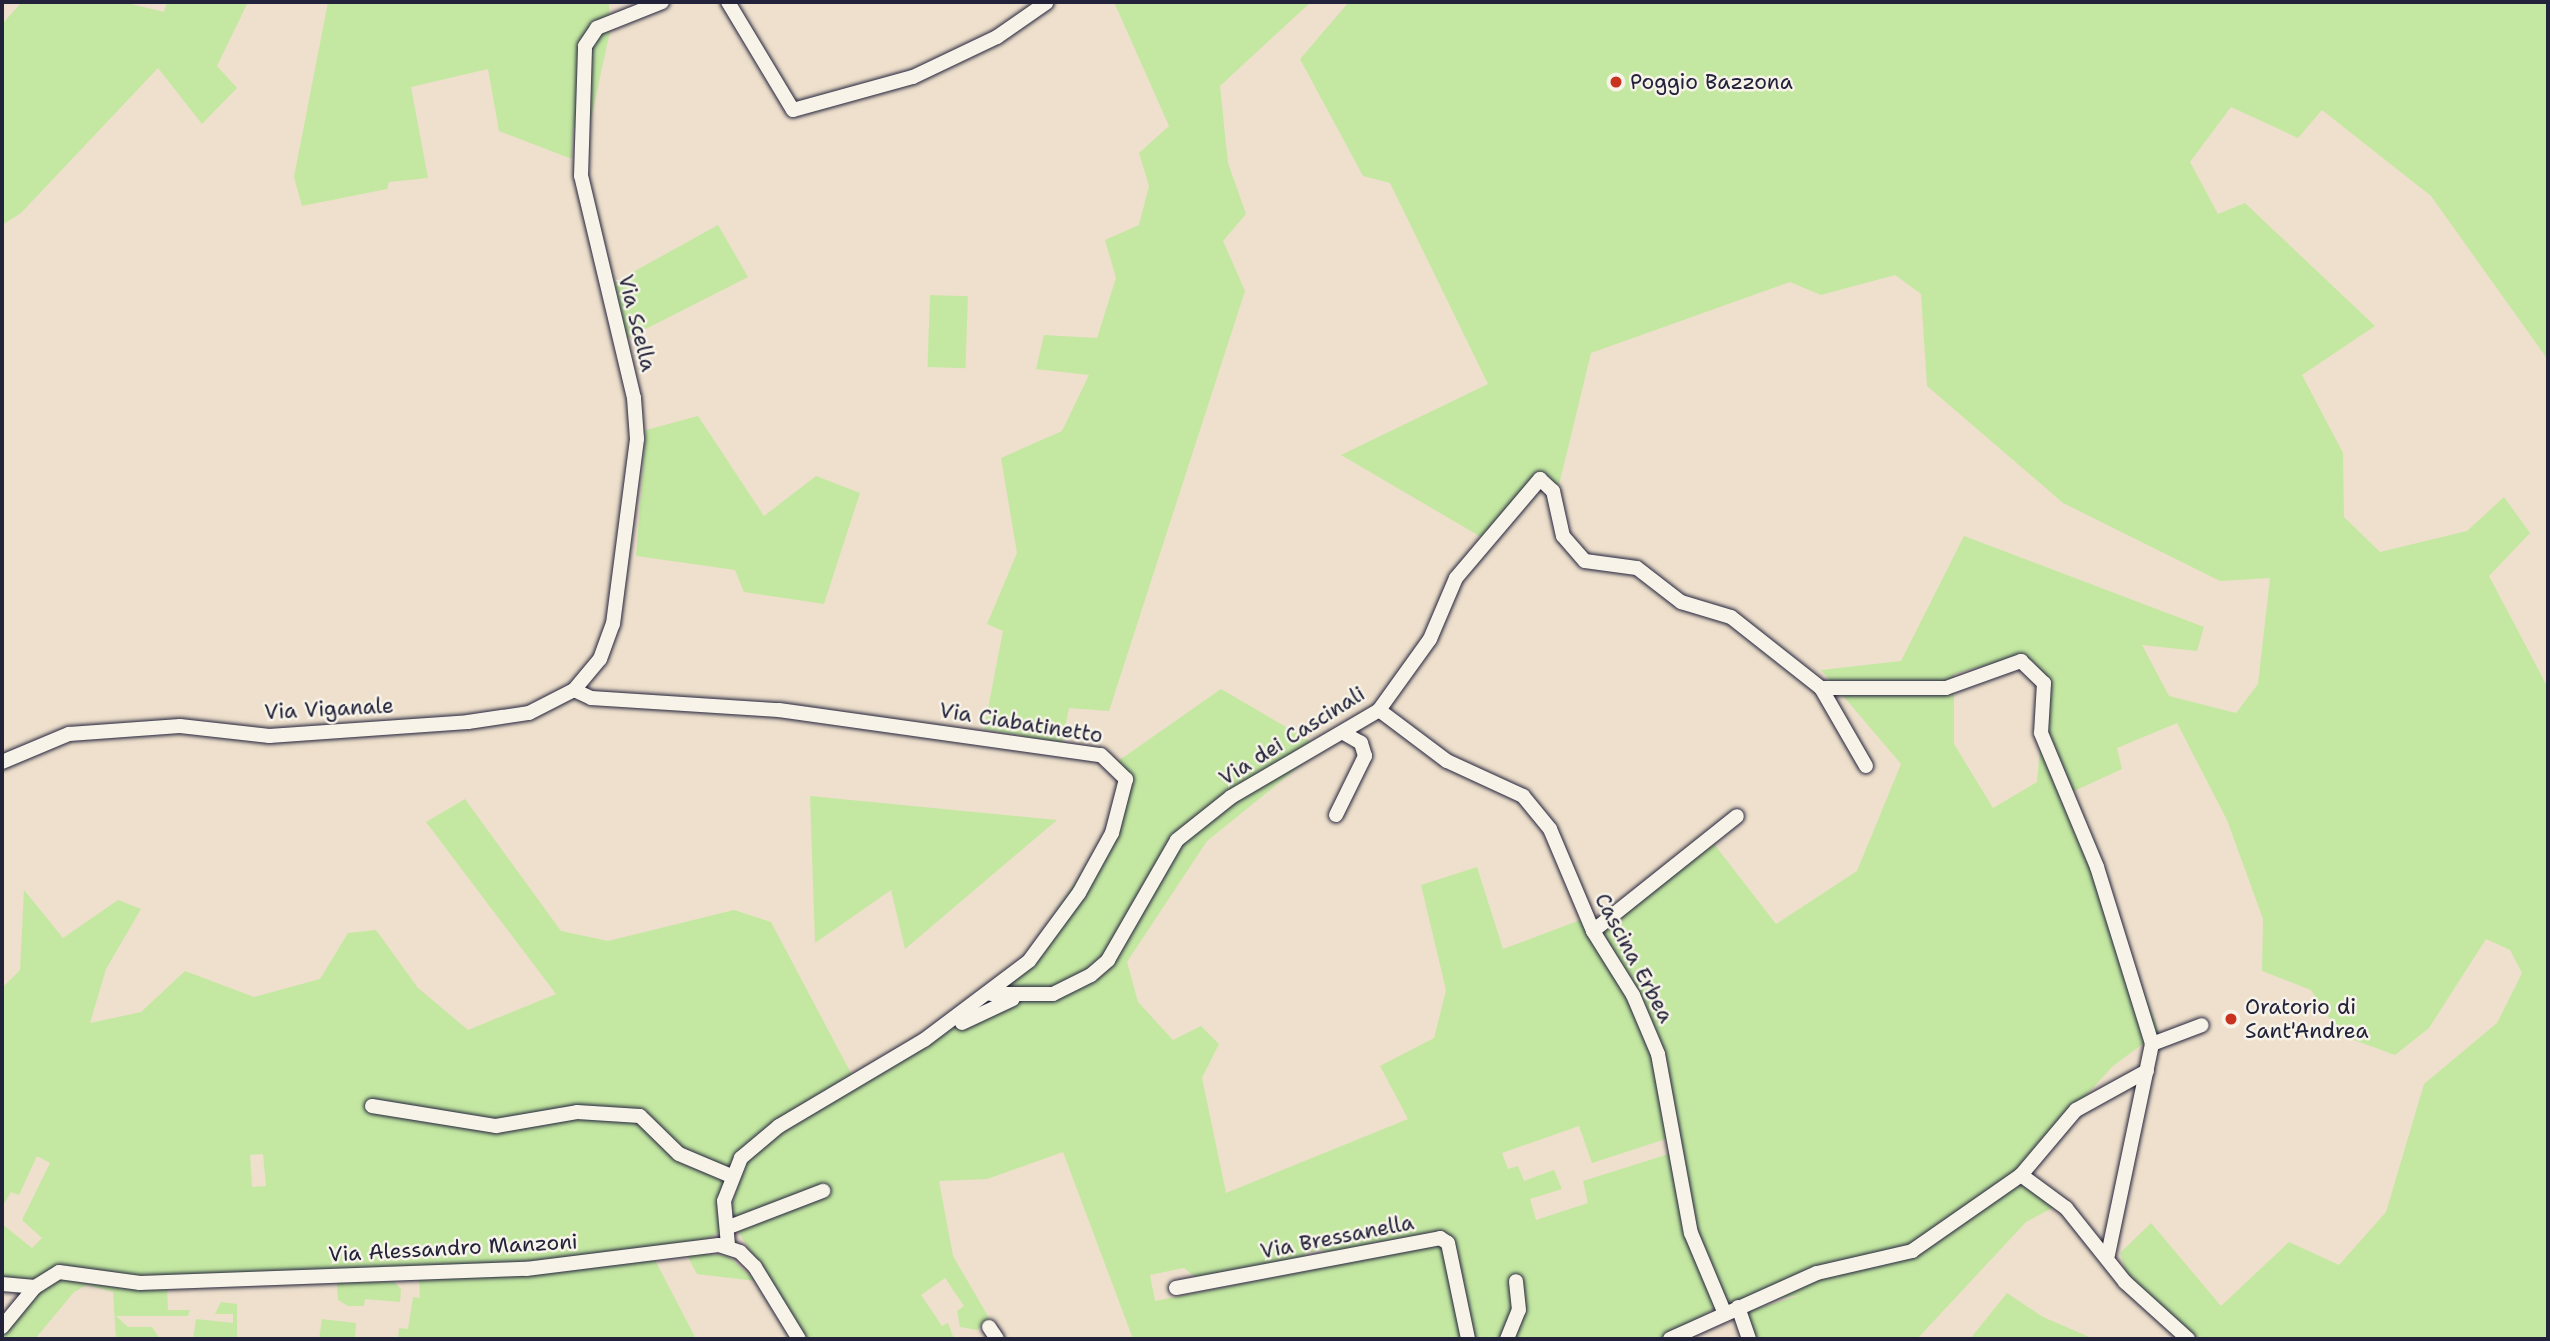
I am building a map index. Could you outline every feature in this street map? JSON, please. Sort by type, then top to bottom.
[{"type":"street","name":"Via Scella","points":[[574,690],[600,659],[613,624],[638,439],[635,398],[581,176],[585,46],[597,28],[662,2]]},
{"type":"street","points":[[728,2],[793,110],[913,77],[997,37],[1046,3]]},
{"type":"street","name":"Via dei Cascinali","points":[[923,1041],[1013,999],[1053,994],[1091,975],[1108,960],[1177,840],[1231,797],[1379,710],[1430,639],[1456,578],[1532,483],[1540,479],[1553,491],[1563,536],[1585,561],[1637,568],[1681,601],[1731,617],[1821,688]]},
{"type":"street","points":[[1866,766],[1821,688],[1946,688],[2029,663],[2044,683],[2041,733],[2058,783],[2097,867],[2152,1044],[2108,1255]]},
{"type":"street","name":"Via Viganale","points":[[2,762],[69,734],[180,726],[270,736],[468,722],[529,713],[574,690]]},
{"type":"street","name":"Via Ciabatinetto","points":[[574,690],[591,698],[779,710],[1113,760],[1127,789],[1112,833],[1052,932],[991,994],[923,1041],[779,1126],[741,1158],[731,1176]]},
{"type":"street","name":"Cascina Erbea","points":[[1379,710],[1447,761],[1512,789],[1535,807],[1593,931],[1633,995],[1658,1054],[1692,1233],[1749,1339]]},
{"type":"street","points":[[1336,815],[1365,756],[1361,743],[1344,733]]},
{"type":"street","points":[[1593,931],[1737,816]]},
{"type":"street","name":"Via dei Cascinali","points":[[991,994],[1013,999]]},
{"type":"street","points":[[2152,1044],[2202,1025]]},
{"type":"street","points":[[1670,1339],[1817,1272],[1912,1251],[2021,1175],[2076,1110],[2147,1071]]},
{"type":"street","points":[[372,1106],[496,1126],[577,1112],[640,1116],[679,1154],[731,1176],[724,1202],[729,1227],[728,1245],[755,1267],[799,1339]]},
{"type":"street","points":[[2021,1175],[2066,1208],[2108,1255],[2125,1282],[2188,1339]]},
{"type":"street","points":[[729,1227],[823,1191]]},
{"type":"street","name":"Via Bressanella","points":[[1176,1288],[1440,1238],[1448,1243],[1468,1339]]},
{"type":"street","name":"Via Alessandro Manzoni","points":[[2,1327],[35,1287],[48,1276],[76,1271],[140,1283],[526,1269],[728,1245]]},
{"type":"street","points":[[1507,1339],[1519,1310],[1516,1281]]},
{"type":"street","points":[[2,1284],[35,1287]]},
{"type":"green space","points":[[22,2],[123,2],[164,12],[167,2],[248,2],[217,66],[237,88],[202,124],[158,68],[21,213],[2,225],[2,24]]},
{"type":"green space","points":[[328,2],[609,2],[610,31],[587,138],[573,127],[572,159],[499,131],[488,69],[411,87],[428,178],[389,182],[387,189],[302,206],[294,177]]},
{"type":"green space","points":[[1114,2],[1311,2],[1220,86],[1228,163],[1246,214],[1223,241],[1245,291],[1109,711],[1069,708],[1062,743],[984,729],[1003,631],[987,624],[1017,553],[1001,458],[1062,431],[1089,375],[1036,369],[1044,335],[1097,338],[1116,278],[1105,240],[1139,225],[1149,186],[1139,153],[1169,126]]},
{"type":"green space","points":[[1349,2],[2548,2],[2548,360],[2431,196],[2322,110],[2298,138],[2231,107],[2190,162],[2218,214],[2245,203],[2375,326],[2302,375],[2343,453],[2344,517],[2380,552],[2467,531],[2504,497],[2530,533],[2489,576],[2548,688],[2548,1339],[2199,1339],[2128,1277],[2120,1253],[2151,1223],[2221,1306],[2289,1242],[2339,1265],[2386,1212],[2424,1084],[2497,1023],[2522,973],[2510,950],[2486,939],[2429,1028],[2395,1055],[2340,1035],[2311,990],[2262,971],[2263,919],[2227,820],[2177,723],[2117,748],[2122,769],[2070,793],[2159,1032],[2113,1066],[2016,1171],[2054,1207],[2026,1222],[1917,1339],[1743,1339],[1736,1315],[1801,1295],[1716,1308],[1660,1339],[1470,1339],[1446,1234],[1393,1245],[1374,1241],[1375,1248],[1327,1257],[1323,1249],[1306,1253],[1302,1262],[1199,1280],[1184,1268],[1150,1275],[1155,1301],[1443,1244],[1462,1339],[1133,1339],[1063,1152],[987,1179],[939,1181],[953,1256],[989,1318],[977,1330],[960,1327],[957,1311],[964,1306],[945,1278],[921,1295],[942,1326],[948,1323],[954,1339],[807,1339],[737,1230],[732,1206],[744,1163],[779,1130],[827,1102],[824,1094],[754,1140],[730,1173],[680,1151],[640,1115],[577,1111],[496,1124],[371,1108],[495,1128],[578,1114],[638,1118],[679,1156],[727,1178],[721,1202],[725,1229],[707,1239],[571,1262],[126,1278],[73,1267],[33,1279],[2,1278],[2,1224],[32,1248],[42,1238],[22,1220],[50,1163],[37,1156],[19,1195],[11,1192],[2,1207],[2,988],[20,970],[24,890],[63,938],[118,900],[141,909],[106,969],[90,1023],[141,1012],[185,971],[254,997],[320,979],[348,933],[376,930],[418,988],[468,1030],[556,994],[426,822],[465,799],[561,931],[608,941],[734,910],[771,922],[853,1077],[1003,980],[1025,958],[1097,849],[1120,798],[1121,778],[1111,766],[1221,689],[1310,741],[1311,757],[1207,841],[1127,962],[1138,1002],[1173,1040],[1201,1026],[1219,1044],[1202,1078],[1226,1193],[1408,1119],[1380,1066],[1434,1038],[1446,990],[1421,885],[1477,867],[1503,949],[1583,919],[1650,1042],[1672,1137],[1592,1163],[1579,1126],[1502,1153],[1508,1169],[1518,1166],[1524,1181],[1554,1170],[1562,1189],[1530,1199],[1536,1220],[1588,1203],[1583,1181],[1672,1153],[1682,1219],[1691,1207],[1670,1080],[1650,1016],[1599,932],[1714,844],[1776,924],[1857,871],[1901,764],[1821,670],[1901,661],[1964,536],[2204,627],[2197,651],[2142,645],[2169,696],[2236,713],[2258,684],[2270,578],[2220,581],[2063,503],[1927,386],[1921,294],[1895,275],[1821,295],[1790,282],[1591,353],[1559,485],[1538,474],[1481,537],[1341,455],[1488,384],[1390,183],[1363,176],[1300,59]],"holes":[[[2018,656],[2034,662],[2046,680],[2037,782],[1993,808],[1954,744],[1954,674]],[[263,1154],[266,1186],[252,1187],[250,1155]]]},
{"type":"green space","points":[[718,225],[748,277],[626,339],[615,282]]},
{"type":"green space","points":[[930,295],[968,296],[965,368],[927,367]]},
{"type":"green space","points":[[698,416],[764,516],[816,476],[860,493],[824,604],[744,592],[735,570],[636,556],[646,430]]},
{"type":"green space","points":[[810,796],[1057,820],[905,949],[891,890],[815,943]]},
{"type":"green space","points":[[685,1252],[728,1256],[756,1281],[697,1274]]},
{"type":"green space","points":[[653,1256],[696,1339],[398,1339],[399,1328],[408,1329],[413,1297],[420,1298],[419,1278]]},
{"type":"green space","points":[[92,1278],[122,1288],[167,1288],[168,1310],[190,1310],[188,1316],[116,1316],[128,1327],[152,1327],[160,1339],[116,1339],[113,1292],[87,1285],[74,1292],[35,1339],[2,1339],[15,1316],[52,1279]]},
{"type":"green space","points":[[337,1282],[394,1282],[401,1289],[400,1302],[365,1299],[364,1306],[348,1306],[338,1300]]},
{"type":"green space","points":[[2007,1293],[2043,1317],[2094,1339],[1970,1339]]},
{"type":"green space","points":[[221,1302],[237,1304],[237,1339],[193,1339],[196,1319],[233,1323],[233,1314],[215,1314]]},
{"type":"green space","points":[[322,1319],[356,1323],[355,1339],[319,1339]]},
{"type":"place","name":"Poggio Bazzona","points":[[1616,82]]},
{"type":"place","name":"Oratorio di Sant'Andrea","points":[[2231,1019]]}]
